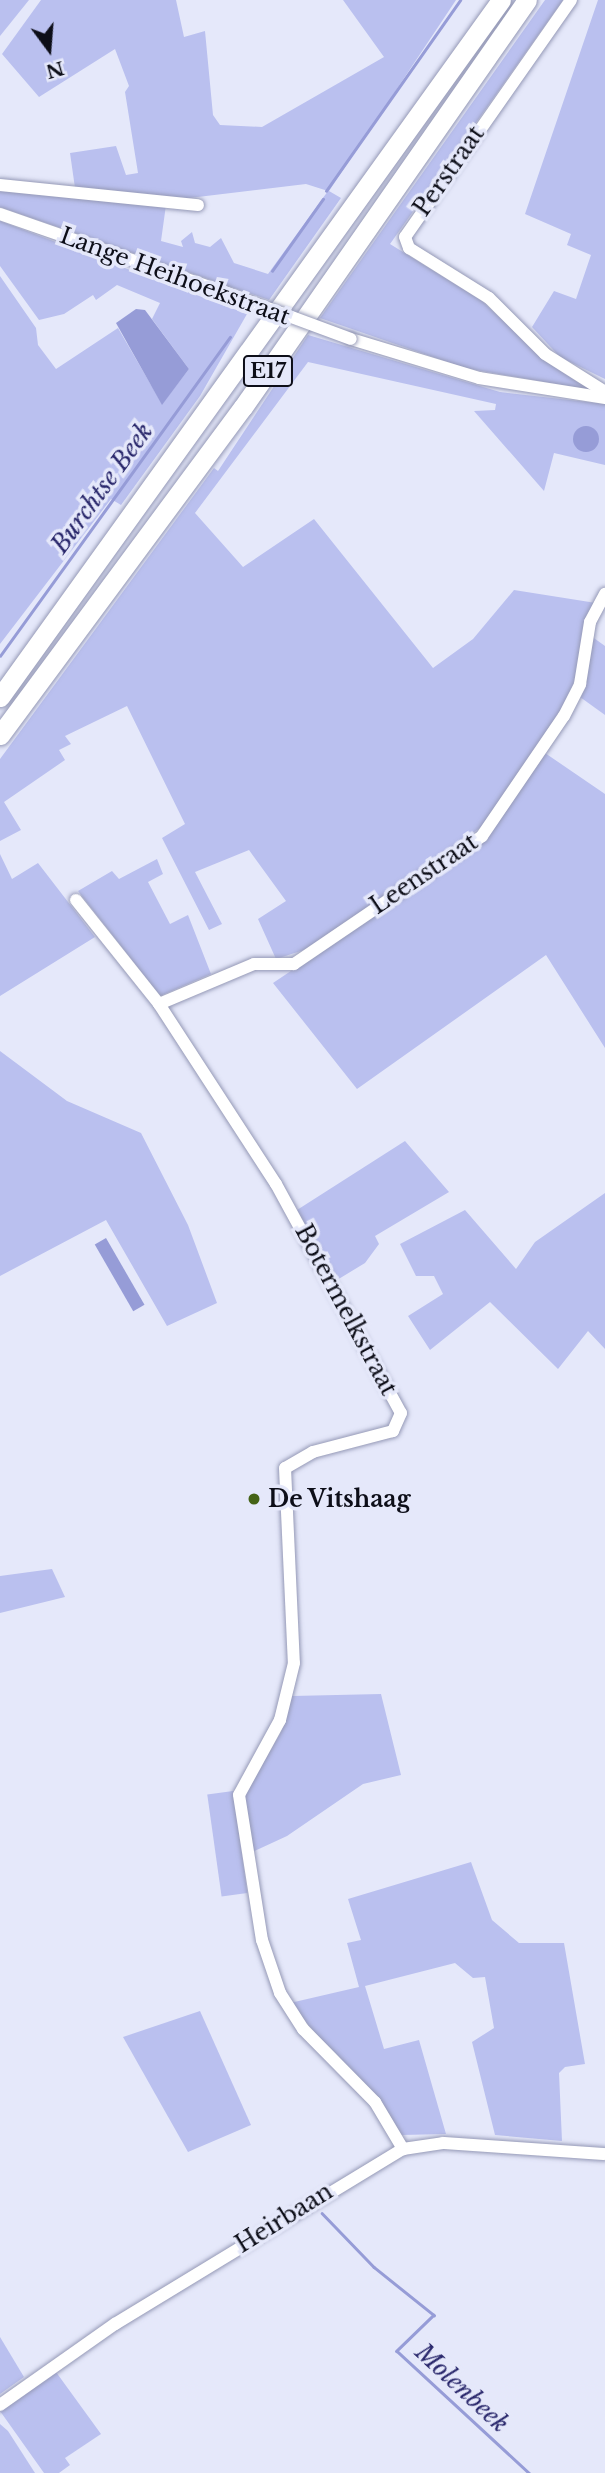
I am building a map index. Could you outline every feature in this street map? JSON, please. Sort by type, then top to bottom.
[{"type":"highway","name":"E17","points":[[0,697],[501,0]]},
{"type":"highway","name":"E17","points":[[0,735],[243,407],[527,0]]},
{"type":"street","name":"Perstraat","points":[[571,0],[405,237],[409,248],[489,298],[545,354],[605,392]]},
{"type":"street","name":"Lange Heihoekstraat","points":[[0,185],[198,205]]},
{"type":"street","name":"Lange Heihoekstraat","points":[[0,214],[351,339],[479,378],[605,398]]},
{"type":"street","name":"Leenstraat","points":[[159,1004],[254,964],[294,964],[482,836],[565,716],[580,684],[590,622],[605,594]]},
{"type":"street","name":"Botermelkstraat","points":[[76,900],[159,1004],[282,1193],[401,1413],[393,1432],[297,1457],[285,1468],[294,1663],[280,1720],[239,1795],[262,1940],[280,1993],[303,2029],[375,2102],[403,2149]]},
{"type":"street","name":"Heirbaan","points":[[0,2404],[114,2324],[403,2149],[443,2143],[605,2154]]},
{"type":"shaded area","points":[[0,0],[29,0],[0,36]]},
{"type":"shaded area","points":[[41,0],[176,0],[184,37],[205,31],[213,115],[220,125],[262,127],[384,57],[343,0],[456,0],[329,191],[341,198],[269,300],[0,207],[0,188],[166,205],[161,241],[183,247],[181,241],[192,232],[195,243],[210,247],[221,238],[234,263],[268,274],[328,191],[306,184],[181,199],[75,188],[70,153],[116,146],[126,175],[138,173],[125,92],[129,86],[115,49],[39,97],[2,54]]},
{"type":"shaded area","points":[[545,0],[563,0],[390,244],[482,301],[548,363],[590,390],[465,368],[320,318]]},
{"type":"shaded area","points":[[598,0],[605,0],[605,379],[560,357],[532,327],[554,291],[576,299],[591,255],[567,245],[571,234],[525,214]]},
{"type":"shaded area","points":[[0,221],[247,314],[200,396],[121,505],[111,499],[0,644],[0,276],[36,328],[38,345],[56,369],[118,328],[162,404],[189,369],[152,319],[160,303],[117,285],[96,300],[93,295],[64,314],[39,320],[0,266]]},
{"type":"shaded area","points":[[136,309],[145,310],[189,369],[162,405],[116,323]]},
{"type":"shaded area","points":[[308,335],[500,392],[605,404],[605,465],[554,453],[544,491],[474,411],[495,410],[496,404],[308,362],[195,513],[243,567],[314,519],[433,668],[473,639],[514,590],[596,603],[570,695],[487,823],[307,949],[276,959],[258,919],[286,901],[249,850],[195,872],[222,924],[209,930],[162,838],[185,824],[127,706],[65,736],[71,744],[59,750],[65,760],[4,802],[21,830],[0,841],[0,759],[214,468],[218,471]]},
{"type":"shaded area","points":[[586,426],[595,430],[599,439],[595,448],[586,452],[577,448],[573,439],[577,430]]},
{"type":"shaded area","points":[[591,636],[605,646],[605,715],[580,697]]},
{"type":"shaded area","points":[[545,753],[605,794],[605,1048],[546,955],[357,1089],[273,983],[471,850]]},
{"type":"shaded area","points":[[0,854],[12,879],[38,863],[95,937],[0,996]]},
{"type":"shaded area","points":[[157,859],[163,874],[148,882],[170,924],[188,915],[211,974],[160,996],[78,891],[112,871],[119,879]]},
{"type":"shaded area","points":[[0,1051],[67,1101],[141,1133],[188,1225],[217,1303],[167,1326],[106,1220],[0,1276]]},
{"type":"shaded area","points":[[405,1141],[449,1192],[375,1236],[379,1244],[365,1263],[337,1280],[297,1210]]},
{"type":"shaded area","points":[[605,1193],[605,1349],[588,1331],[558,1369],[490,1302],[430,1350],[408,1316],[443,1294],[434,1276],[416,1276],[400,1244],[465,1210],[516,1269],[535,1242]]},
{"type":"shaded area","points":[[106,1238],[144,1305],[133,1311],[95,1244]]},
{"type":"shaded area","points":[[52,1569],[65,1597],[0,1613],[0,1576]]},
{"type":"shaded area","points":[[381,1694],[401,1775],[363,1784],[287,1836],[250,1853],[244,1797],[281,1732],[292,1696]]},
{"type":"shaded area","points":[[233,1791],[247,1893],[222,1897],[207,1795]]},
{"type":"shaded area","points":[[471,1862],[492,1920],[519,1943],[564,1943],[585,2064],[565,2067],[559,2073],[562,2141],[495,2135],[472,2042],[494,2028],[485,1977],[473,1978],[455,1963],[365,1986],[384,2049],[419,2040],[446,2134],[401,2135],[290,2003],[359,1987],[347,1943],[361,1940],[348,1899]]},
{"type":"shaded area","points":[[200,2011],[251,2125],[188,2152],[123,2037]]},
{"type":"shaded area","points":[[0,2337],[24,2377],[0,2394]]},
{"type":"shaded area","points":[[56,2372],[101,2434],[65,2458],[70,2465],[59,2473],[44,2473],[0,2411]]},
{"type":"shaded area","points":[[0,2424],[8,2431],[35,2473],[0,2473]]},
{"type":"waterway","name":"Burchtse Beek","points":[[326,191],[460,0]]},
{"type":"waterway","name":"Burchtse Beek","points":[[272,271],[323,199]]},
{"type":"waterway","name":"Burchtse Beek","points":[[0,656],[230,337]]},
{"type":"waterway","name":"Molenbeek","points":[[322,2213],[374,2267],[434,2315],[397,2351],[529,2473]]},
{"type":"place","name":"De Vitshaag","points":[[254,1499]]}]
